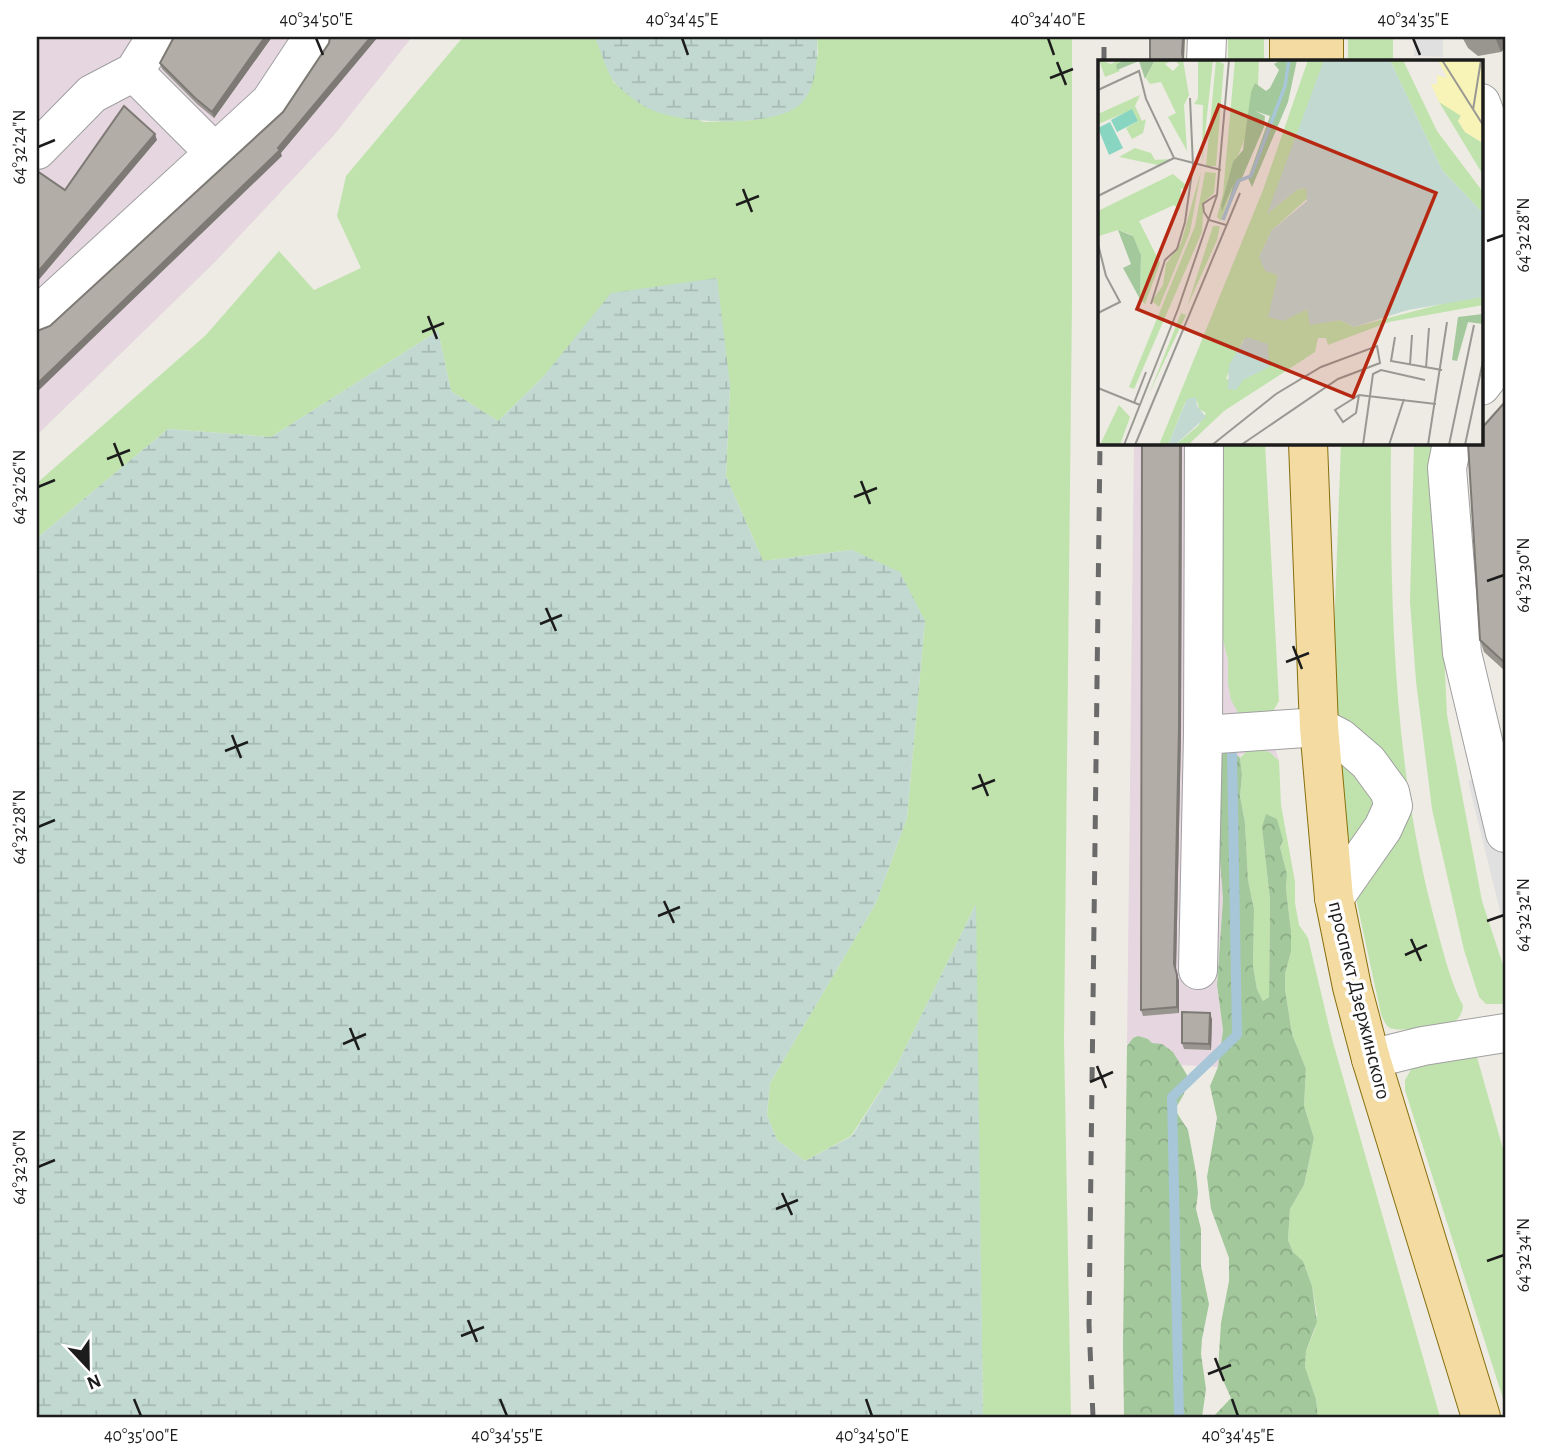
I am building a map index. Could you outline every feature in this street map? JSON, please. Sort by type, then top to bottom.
[{"type":"main road","points":[[1289,37],[1289,60]]},
{"type":"main road","points":[[1324,37],[1324,60]]},
{"type":"main road","name":"проспект Дзержинского","points":[[1308,444],[1318,727],[1334,898],[1352,987],[1371,1059],[1481,1417]]},
{"type":"lane","points":[[37,150],[92,94],[134,72],[156,37]]},
{"type":"lane","points":[[37,316],[270,102],[313,37]]},
{"type":"lane","points":[[1206,60],[1207,37]]},
{"type":"lane","points":[[134,72],[215,153]]},
{"type":"lane","points":[[1482,106],[1489,125],[1491,373],[1482,385]]},
{"type":"lane","points":[[1198,970],[1203,735],[1204,444]]},
{"type":"lane","points":[[1452,444],[1447,468],[1462,653],[1505,833]]},
{"type":"lane","points":[[1203,735],[1318,727],[1340,738],[1368,762],[1390,792],[1394,806],[1383,828],[1334,898]]},
{"type":"lane","points":[[1371,1059],[1423,1046],[1505,1032]]},
{"type":"shaded area","points":[[37,37],[412,37],[335,134],[216,261],[37,435]]},
{"type":"shaded area","points":[[1415,37],[1443,37],[1443,57],[1414,56]]},
{"type":"shaded area","points":[[1134,444],[1217,444],[1220,628],[1228,660],[1228,684],[1266,717],[1279,761],[1271,753],[1241,754],[1240,758],[1237,755],[1220,835],[1223,899],[1217,985],[1223,1030],[1218,1067],[1181,1065],[1173,1052],[1148,1039],[1133,1038],[1127,1046]]},
{"type":"shaded area","points":[[1483,773],[1505,861],[1505,931],[1468,781]]},
{"type":"green space","points":[[463,37],[595,37],[614,83],[704,122],[755,120],[785,113],[818,54],[817,37],[1072,37],[1072,301],[1064,1040],[1071,1417],[983,1417],[975,906],[897,1065],[851,1136],[805,1161],[777,1140],[767,1115],[770,1083],[876,903],[907,818],[925,621],[852,550],[763,561],[726,476],[730,385],[543,377],[498,421],[451,391],[438,331],[271,437],[168,429],[37,538],[37,483],[206,335],[279,251],[314,290],[361,268],[337,216],[346,176]]},
{"type":"green space","points":[[595,37],[817,37],[816,69],[805,99],[794,109],[776,116],[732,121],[686,119],[652,110],[621,88],[610,76]]},
{"type":"green space","points":[[1228,37],[1264,37],[1264,60],[1228,60]]},
{"type":"green space","points":[[1348,37],[1393,37],[1393,60],[1348,60]]},
{"type":"green space","points":[[717,278],[730,385],[726,476],[763,561],[852,550],[900,572],[925,621],[907,818],[876,903],[770,1083],[767,1115],[777,1140],[805,1161],[852,1136],[897,1065],[976,904],[983,1417],[37,1417],[37,538],[168,429],[271,437],[438,331],[451,391],[498,421],[543,377],[611,293]]},
{"type":"green space","points":[[1217,444],[1265,444],[1279,701],[1272,713],[1239,714],[1231,700],[1228,660],[1220,628]]},
{"type":"green space","points":[[1341,444],[1391,444],[1393,621],[1402,739],[1409,798],[1433,914],[1446,961],[1463,1005],[1457,1020],[1452,1023],[1394,1029],[1386,1024],[1381,1014],[1357,903],[1356,886],[1396,825],[1337,723],[1334,634]]},
{"type":"green space","points":[[1414,444],[1434,444],[1447,715],[1482,901],[1505,971],[1505,1000],[1502,1004],[1486,1004],[1479,997],[1464,950],[1432,809],[1416,681],[1410,602]]},
{"type":"green space","points":[[1229,748],[1240,758],[1240,796],[1245,823],[1248,880],[1254,909],[1253,966],[1257,989],[1263,1001],[1269,997],[1270,900],[1262,827],[1266,814],[1277,819],[1283,840],[1280,847],[1287,874],[1291,931],[1291,952],[1285,974],[1285,989],[1292,1034],[1306,1069],[1304,1106],[1314,1138],[1304,1185],[1290,1209],[1288,1240],[1293,1252],[1303,1261],[1312,1286],[1317,1322],[1306,1351],[1305,1367],[1316,1399],[1318,1417],[1213,1417],[1231,1398],[1218,1369],[1221,1323],[1229,1281],[1229,1258],[1211,1209],[1207,1177],[1217,1118],[1210,1086],[1218,1067],[1223,1030],[1217,985],[1223,899],[1218,767],[1223,753]]},
{"type":"green space","points":[[1260,749],[1271,753],[1279,761],[1281,805],[1295,882],[1299,925],[1308,938],[1332,1039],[1440,1417],[1318,1417],[1316,1399],[1305,1367],[1306,1351],[1315,1329],[1317,1315],[1312,1286],[1303,1261],[1293,1252],[1288,1240],[1290,1209],[1304,1185],[1314,1138],[1304,1106],[1306,1069],[1292,1034],[1285,989],[1285,974],[1291,952],[1291,931],[1287,874],[1280,847],[1283,840],[1263,835],[1270,900],[1269,997],[1263,1001],[1257,989],[1253,966],[1254,909],[1248,880],[1245,823],[1240,796],[1240,758],[1248,750]]},
{"type":"green space","points":[[1341,751],[1385,811],[1351,854],[1336,756]]},
{"type":"green space","points":[[1138,1036],[1152,1043],[1162,1044],[1173,1052],[1187,1075],[1177,1113],[1188,1130],[1196,1173],[1201,1266],[1209,1304],[1201,1354],[1206,1389],[1202,1417],[1124,1417],[1127,1046]]},
{"type":"green space","points":[[1475,1050],[1505,1156],[1505,1405],[1405,1090],[1405,1080],[1413,1066]]},
{"type":"building","points":[[174,37],[265,37],[212,112],[160,63]]},
{"type":"building","points":[[330,37],[371,37],[278,148],[280,150],[37,384],[37,331],[50,326],[283,112],[329,43]]},
{"type":"building","points":[[1150,37],[1183,37],[1184,60],[1150,60]]},
{"type":"building","points":[[124,106],[155,134],[37,273],[37,171],[65,190]]},
{"type":"building","points":[[1505,402],[1505,663],[1480,640],[1468,444],[1482,444],[1482,428]]},
{"type":"building","points":[[1142,444],[1180,444],[1179,729],[1174,964],[1177,975],[1177,1007],[1141,1010]]},
{"type":"building","points":[[1182,1012],[1210,1013],[1209,1044],[1182,1043]]},
{"type":"waterway","points":[[1179,1417],[1172,1097],[1237,1035],[1232,754]]},
{"type":"railway","points":[[1104,37],[1104,60]]},
{"type":"railway","points":[[1093,1417],[1089,1324],[1100,444]]}]
